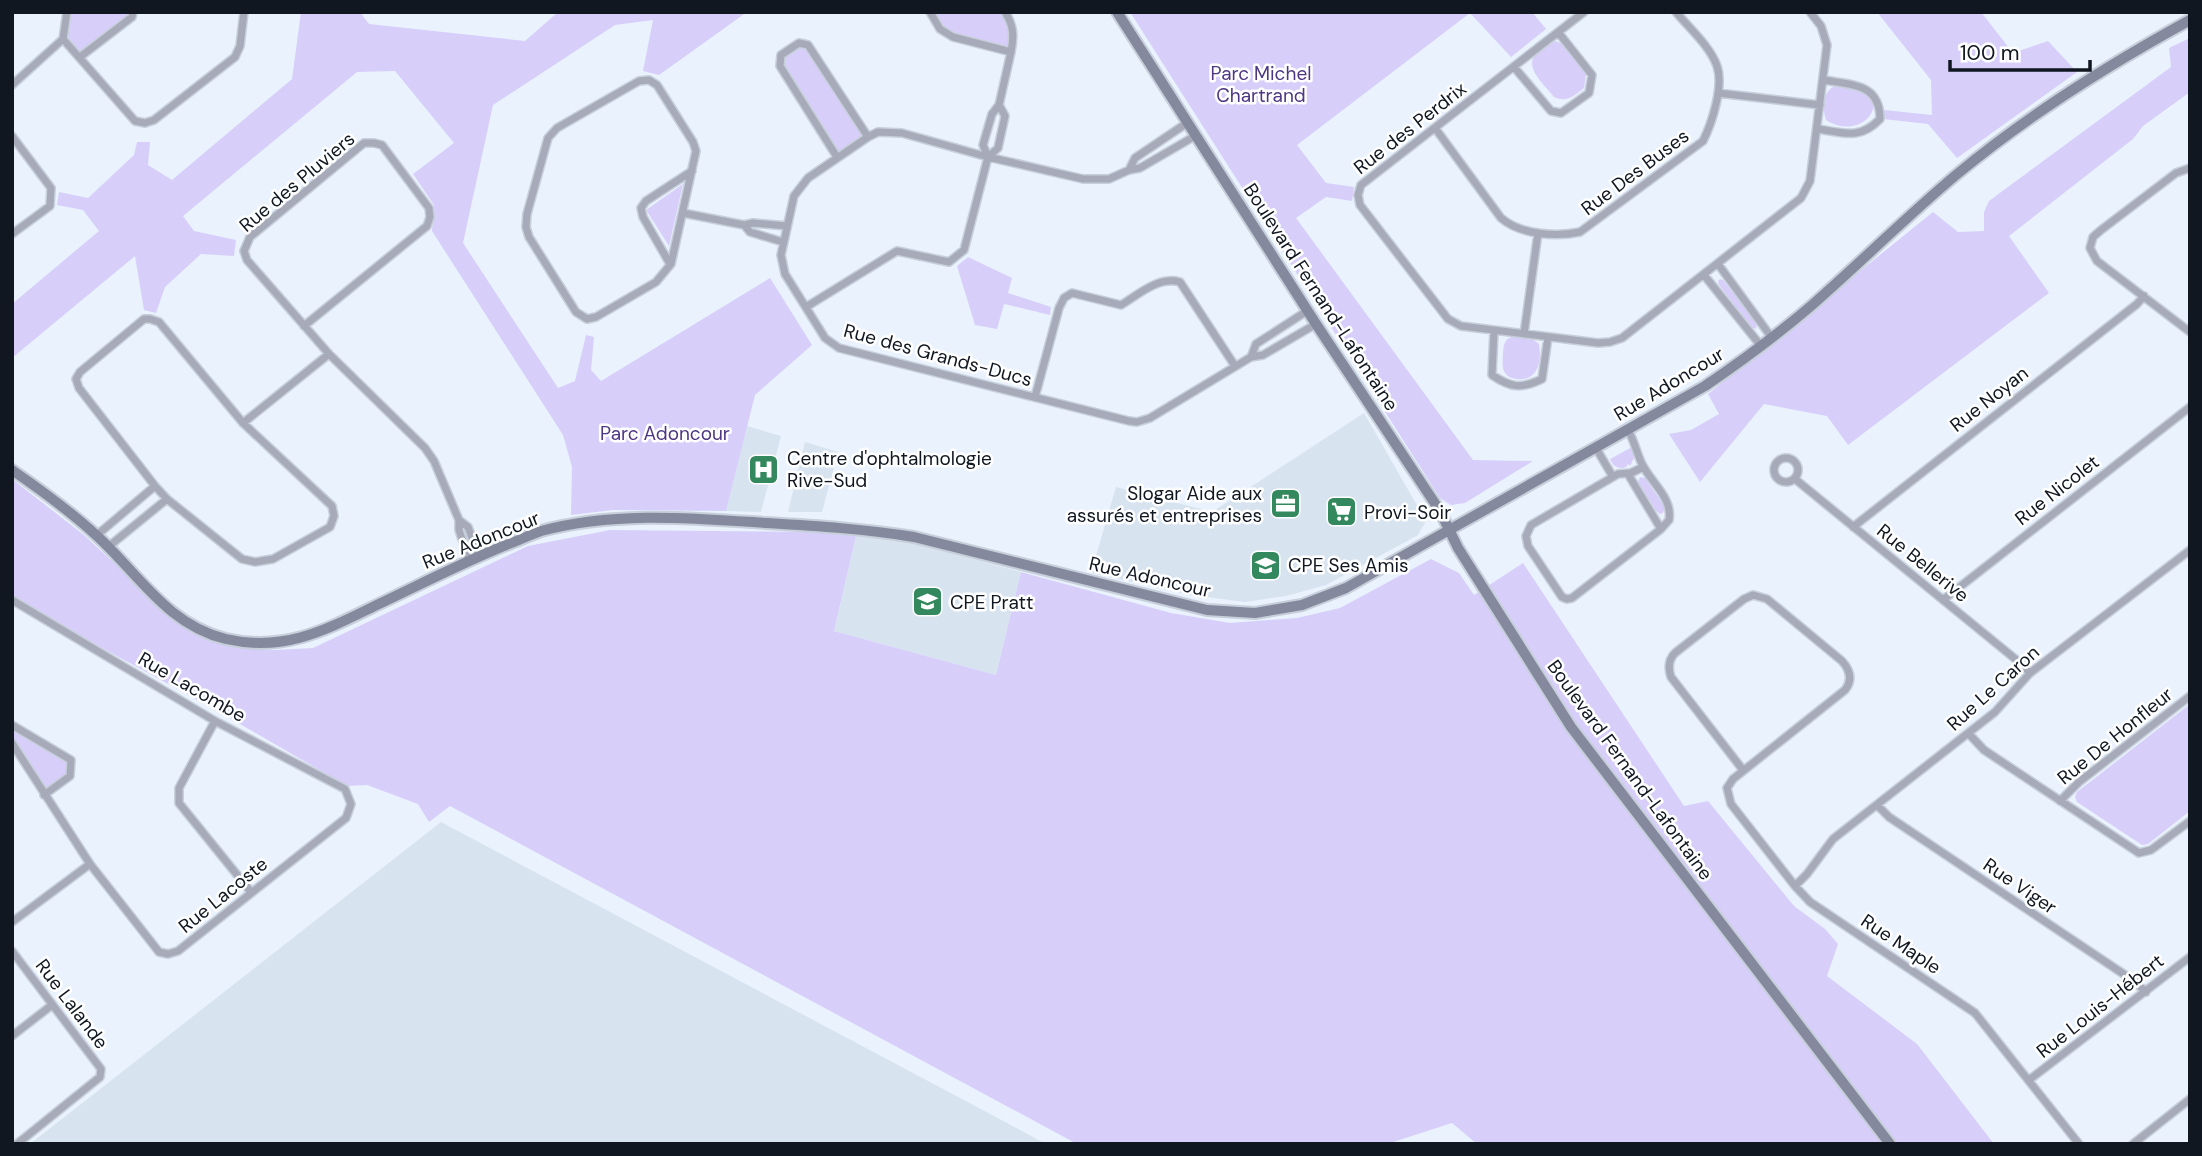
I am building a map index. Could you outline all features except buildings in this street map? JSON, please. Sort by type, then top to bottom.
[{"type":"street","points":[[12,85],[62,39],[67,12]]},
{"type":"street","points":[[80,57],[132,17],[133,12]]},
{"type":"street","points":[[62,39],[135,121],[145,123],[154,120],[234,57],[240,46],[244,12]]},
{"type":"street","points":[[930,12],[940,29],[953,37],[1011,52]]},
{"type":"street","points":[[806,307],[897,251],[949,262],[964,250],[988,157],[984,145],[992,114],[999,105],[1014,35],[1005,12]]},
{"type":"street","name":"Boulevard Fernand-Lafontaine","points":[[1117,12],[1307,311],[1440,511],[1465,559],[1572,727],[1890,1144]]},
{"type":"street","name":"Rue des Perdrix","points":[[1584,12],[1360,185],[1360,205],[1448,319],[1461,326],[1598,344],[1622,338],[1801,198],[1810,181],[1827,45],[1821,26],[1810,12]]},
{"type":"street","name":"Rue Des Buses","points":[[1435,128],[1510,226],[1538,233],[1580,232],[1703,141],[1710,126],[1718,93],[1718,67],[1676,12]]},
{"type":"street","name":"Rue Adoncour","points":[[12,470],[97,535],[173,614],[199,629],[226,639],[258,643],[286,641],[318,634],[474,558],[540,532],[609,520],[704,519],[871,530],[914,537],[1207,610],[1255,613],[1302,604],[1346,588],[1705,386],[1772,338],[1826,293],[1919,206],[2005,136],[2082,82],[2190,20]]},
{"type":"street","points":[[1514,67],[1551,111],[1561,113],[1589,93],[1592,75],[1558,33]]},
{"type":"street","points":[[837,157],[780,66],[781,55],[799,43],[808,45],[868,137]]},
{"type":"street","points":[[649,80],[657,85],[696,151],[683,214],[671,264],[656,282],[596,317],[587,319],[576,312],[529,237],[526,226],[548,138],[557,128],[639,81],[649,80]]},
{"type":"street","points":[[1818,129],[1863,133],[1880,119],[1878,101],[1872,93],[1860,86],[1824,80]]},
{"type":"street","points":[[1718,93],[1820,106]]},
{"type":"street","points":[[988,157],[998,148],[1005,116],[999,105]]},
{"type":"street","points":[[1129,170],[1135,158],[1186,122]]},
{"type":"street","name":"Rue des Grands-Ducs","points":[[1195,136],[1140,168],[1109,179],[1083,179],[902,133],[878,132],[808,178],[794,196],[781,255],[785,274],[825,338],[839,348],[1137,422],[1150,418],[1235,366],[1251,357],[1263,355],[1316,324]]},
{"type":"street","points":[[12,136],[51,188],[50,206],[12,234]]},
{"type":"street","name":"Rue des Pluviers","points":[[304,326],[427,226],[429,208],[382,145],[364,143],[250,237],[244,251],[247,260],[329,355],[425,448],[434,461],[459,520],[459,530],[474,558]]},
{"type":"street","points":[[2190,168],[2176,173],[2101,230],[2093,237],[2090,248],[2097,261],[2190,332]]},
{"type":"street","points":[[671,264],[643,217],[642,208],[646,201],[692,171]]},
{"type":"street","points":[[683,214],[744,225],[752,223],[786,226]]},
{"type":"street","points":[[744,225],[750,232],[783,242]]},
{"type":"street","points":[[1524,334],[1538,233]]},
{"type":"street","points":[[1718,264],[1772,338]]},
{"type":"street","points":[[1704,275],[1761,346]]},
{"type":"street","points":[[1035,397],[1059,308],[1064,298],[1072,293],[1122,304],[1160,282],[1171,279],[1180,282],[1235,366]]},
{"type":"street","name":"Rue Noyan","points":[[1853,527],[2144,296]]},
{"type":"street","name":"Rue des Grands-Ducs","points":[[1251,357],[1256,344],[1307,311]]},
{"type":"street","points":[[144,319],[150,319],[159,322],[243,424],[332,506],[334,516],[330,527],[273,559],[255,562],[242,559],[167,499],[79,388],[76,379],[80,372],[144,319]]},
{"type":"street","points":[[1494,331],[1492,375],[1506,384],[1527,386],[1542,379],[1548,337]]},
{"type":"street","points":[[243,424],[329,355]]},
{"type":"street","name":"Rue Nicolet","points":[[1943,600],[2190,407]]},
{"type":"street","points":[[1628,430],[1636,444],[1643,467],[1670,509],[1669,520],[1572,598],[1559,595],[1529,549],[1527,531],[1536,521],[1620,473],[1628,474],[1643,467]]},
{"type":"street","points":[[1596,448],[1613,477]]},
{"type":"street","points":[[1628,474],[1661,529]]},
{"type":"street","name":"Rue Bellerive","points":[[1795,479],[2030,673]]},
{"type":"street","points":[[97,535],[155,486]]},
{"type":"street","points":[[108,547],[167,499]]},
{"type":"street","name":"Rue Le Caron","points":[[1795,886],[1833,839],[1969,734],[1995,712],[2030,673],[2190,550]]},
{"type":"street","name":"Rue Maple","points":[[1743,770],[1671,677],[1669,667],[1671,656],[1679,649],[1753,595],[1767,599],[1842,661],[1850,675],[1849,685],[1728,784],[1728,799],[1810,902],[1975,1013],[2079,1144]]},
{"type":"street","name":"Rue Lacombe","points":[[12,600],[215,721],[345,789],[351,804]]},
{"type":"street","name":"Rue De Honfleur","points":[[2060,802],[2079,782],[2190,696]]},
{"type":"street","points":[[215,721],[179,788],[179,803],[251,892]]},
{"type":"street","points":[[12,725],[71,760],[71,776],[44,795]]},
{"type":"street","points":[[1969,734],[1984,750],[2139,853],[2151,850],[2190,821]]},
{"type":"street","name":"Rue Lacoste","points":[[12,743],[90,864],[159,952],[168,954],[178,951],[346,818],[351,804]]},
{"type":"street","name":"Rue Viger","points":[[1877,805],[1889,817],[2146,992]]},
{"type":"street","points":[[12,922],[90,864]]},
{"type":"street","name":"Rue Lalande","points":[[12,951],[101,1069],[100,1077],[17,1144]]},
{"type":"street","name":"Rue Louis-Hébert","points":[[2029,1080],[2190,957]]},
{"type":"street","points":[[12,1036],[52,1005]]},
{"type":"street","points":[[2133,1144],[2190,1099]]},
{"type":"shaded area","points":[[1364,413],[1426,521],[1418,535],[1326,585],[1286,596],[1245,602],[1191,595],[1091,573],[1116,487],[1212,512]]},
{"type":"shaded area","points":[[747,426],[781,436],[761,512],[726,511]]},
{"type":"shaded area","points":[[805,442],[838,452],[822,512],[788,512]]},
{"type":"shaded area","name":"CPE Pratt","points":[[856,536],[898,539],[1021,572],[996,675],[834,631]]},
{"type":"shaded area","points":[[441,822],[1007,1123],[1046,1144],[30,1144]]},
{"type":"green space","points":[[70,12],[129,12],[130,16],[80,53],[65,39]]},
{"type":"green space","name":"Parc Adoncour","points":[[301,12],[360,12],[369,24],[525,41],[558,12],[747,12],[659,75],[643,71],[653,20],[615,25],[493,105],[463,243],[558,388],[575,381],[586,335],[594,337],[591,370],[601,381],[770,278],[812,345],[755,395],[726,511],[613,510],[571,515],[572,467],[563,435],[432,231],[434,205],[413,174],[454,143],[395,71],[357,72],[183,216],[194,231],[236,240],[234,256],[201,254],[165,287],[156,313],[144,310],[135,256],[12,358],[12,304],[99,231],[83,210],[57,205],[59,192],[88,198],[134,155],[137,142],[150,142],[148,165],[172,180],[292,79]]},
{"type":"green space","points":[[930,12],[1005,12],[1011,22],[1011,52],[953,37],[940,28]]},
{"type":"green space","name":"Parc Michel Chartrand","points":[[1130,12],[1532,12],[1546,29],[1511,57],[1470,13],[1297,145],[1326,183],[1354,187],[1352,201],[1326,197],[1296,218],[1473,460],[1533,461],[1465,503],[1451,505],[1440,498]]},
{"type":"green space","points":[[1877,12],[1981,12],[2013,53],[2048,41],[2077,72],[1957,158],[1928,124],[1883,119],[1884,110],[1932,115],[1931,80]]},
{"type":"green space","points":[[2190,38],[2190,92],[2143,126],[2133,139],[2009,236],[2049,293],[1848,445],[1827,416],[1764,404],[1700,482],[1669,434],[1691,430],[1719,414],[1708,394],[1933,212],[1958,232],[1984,231],[1984,212],[1989,201],[2171,67],[2169,48]]},
{"type":"green space","points":[[1555,41],[1563,44],[1586,74],[1584,88],[1567,99],[1554,97],[1539,80],[1533,68],[1534,56],[1547,44]]},
{"type":"green space","points":[[799,43],[808,45],[868,137],[837,157],[780,66],[781,55]]},
{"type":"green space","points":[[1834,86],[1852,87],[1870,96],[1873,103],[1868,118],[1860,124],[1850,126],[1838,126],[1826,120],[1824,101]]},
{"type":"green space","points":[[683,184],[669,246],[646,210]]},
{"type":"green space","points":[[968,257],[1012,278],[1008,293],[1051,307],[1050,315],[1004,304],[997,329],[975,325],[957,266]]},
{"type":"green space","points":[[1720,279],[1757,324],[1756,329],[1751,327],[1719,285]]},
{"type":"green space","points":[[1509,338],[1531,338],[1539,344],[1537,369],[1534,374],[1523,379],[1509,377],[1503,367],[1505,344]]},
{"type":"green space","points":[[1632,447],[1634,458],[1630,466],[1628,464],[1618,468],[1614,465],[1610,459]]},
{"type":"green space","points":[[1640,477],[1645,478],[1665,507],[1663,513],[1656,511],[1638,482]]},
{"type":"green space","points":[[12,479],[84,535],[193,634],[243,648],[275,650],[313,648],[528,546],[610,530],[819,532],[856,536],[834,631],[996,675],[1021,572],[1171,613],[1230,623],[1297,618],[1340,608],[1431,559],[1459,573],[1474,595],[1523,563],[1684,806],[1708,801],[1794,906],[1825,929],[1838,944],[1827,976],[1917,1044],[1994,1144],[1477,1144],[1452,1123],[1387,1144],[1077,1144],[450,806],[429,822],[418,804],[367,785],[347,786],[216,710],[12,599]]},
{"type":"green space","points":[[2190,704],[2190,811],[2148,844],[2142,845],[2077,802],[2077,792]]},
{"type":"green space","points":[[12,725],[71,760],[70,776],[44,795],[12,743]]},
{"type":"place","name":"Centre d'ophtalmologie Rive-Sud","points":[[764,469]]},
{"type":"place","name":"Slogar Aide aux assurés et entreprises","points":[[1285,504]]},
{"type":"place","name":"Provi-Soir","points":[[1341,512]]},
{"type":"place","name":"CPE Ses Amis","points":[[1265,565]]},
{"type":"place","name":"CPE Pratt","points":[[927,602]]}]
